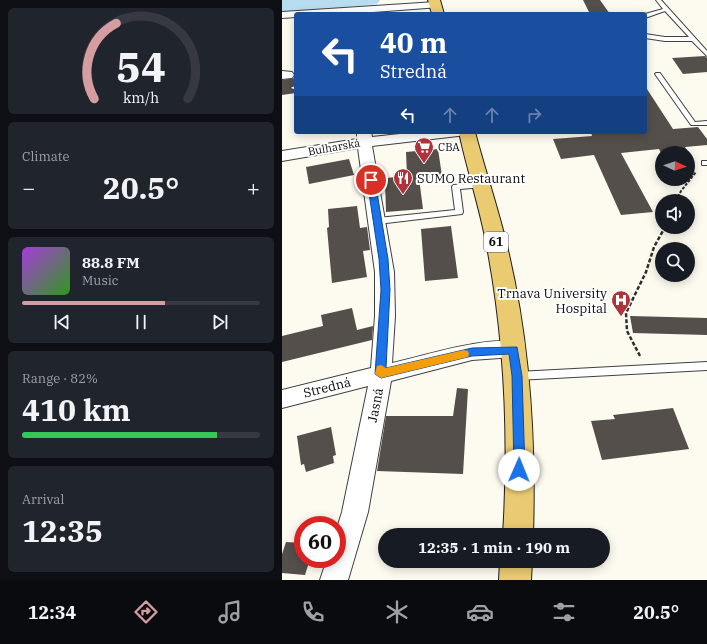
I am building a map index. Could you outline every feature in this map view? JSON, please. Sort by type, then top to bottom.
[{"type":"main road","name":"61","points":[[468,134],[497,248],[514,350],[517,376],[520,443],[518,528]]},
{"type":"main road","points":[[515,580],[516,568]]},
{"type":"street","points":[[328,12],[436,5]]},
{"type":"street","points":[[282,15],[294,14]]},
{"type":"street","name":"Bulharská","points":[[282,156],[364,137],[420,134]]},
{"type":"street","name":"Jasná","points":[[334,580],[355,512],[381,374],[386,290],[378,221],[364,137]]},
{"type":"street","name":"Stredná","points":[[282,399],[472,352],[514,350]]},
{"type":"lane","points":[[658,0],[707,54]]},
{"type":"lane","points":[[647,15],[667,9]]},
{"type":"lane","points":[[647,36],[665,39],[694,39]]},
{"type":"lane","points":[[658,74],[693,124],[707,122]]},
{"type":"lane","points":[[378,221],[460,212],[456,187],[481,185]]},
{"type":"lane","points":[[517,376],[707,366]]},
{"type":"path","points":[[680,194],[685,185],[706,163]]},
{"type":"path","points":[[645,369],[625,330],[625,313],[632,296],[647,270],[657,238],[660,234]]},
{"type":"building","points":[[583,0],[600,0],[609,12],[589,12]]},
{"type":"building","points":[[705,56],[707,58],[707,72],[683,74],[672,58]]},
{"type":"building","points":[[294,78],[294,86],[290,88],[294,90],[294,93],[282,95],[282,80]]},
{"type":"building","points":[[647,89],[673,129],[698,127],[707,139],[707,145],[655,146],[655,149],[621,153],[653,212],[621,215],[594,155],[561,159],[553,139],[592,136],[592,134],[647,134]]},
{"type":"building","points":[[438,149],[442,176],[419,178],[423,209],[386,212],[386,178],[407,176],[406,152]]},
{"type":"building","points":[[349,159],[354,175],[309,184],[306,167]]},
{"type":"building","points":[[357,206],[360,228],[367,227],[370,250],[363,251],[367,277],[332,283],[327,228],[329,227],[328,209]]},
{"type":"building","points":[[451,226],[458,278],[425,281],[421,229]]},
{"type":"building","points":[[352,308],[357,330],[373,326],[372,340],[282,362],[282,336],[323,326],[321,315]]},
{"type":"building","points":[[630,316],[707,318],[707,335],[633,333]]},
{"type":"building","points":[[457,388],[468,389],[463,474],[377,471],[386,416],[453,416]]},
{"type":"building","points":[[673,408],[689,449],[602,460],[591,421],[615,419],[613,415]]},
{"type":"building","points":[[331,427],[336,455],[333,456],[334,463],[306,472],[304,464],[301,465],[297,436]]},
{"type":"building","points":[[286,542],[294,542],[294,568],[307,568],[305,575],[282,573],[282,554]]},
{"type":"waterway","points":[[282,6],[371,0]]},
{"type":"slow traffic","points":[[381,369],[381,374],[464,354]]},
{"type":"place","name":"CBA","points":[[424,164]]},
{"type":"place","name":"SUMO Restaurant","points":[[403,195]]},
{"type":"place","name":"Trnava University Hospital","points":[[621,317]]},
{"type":"route","points":[[371,180],[378,221],[386,290],[381,374],[472,352],[488,350],[514,350],[517,376],[520,443],[519,470]]}]
